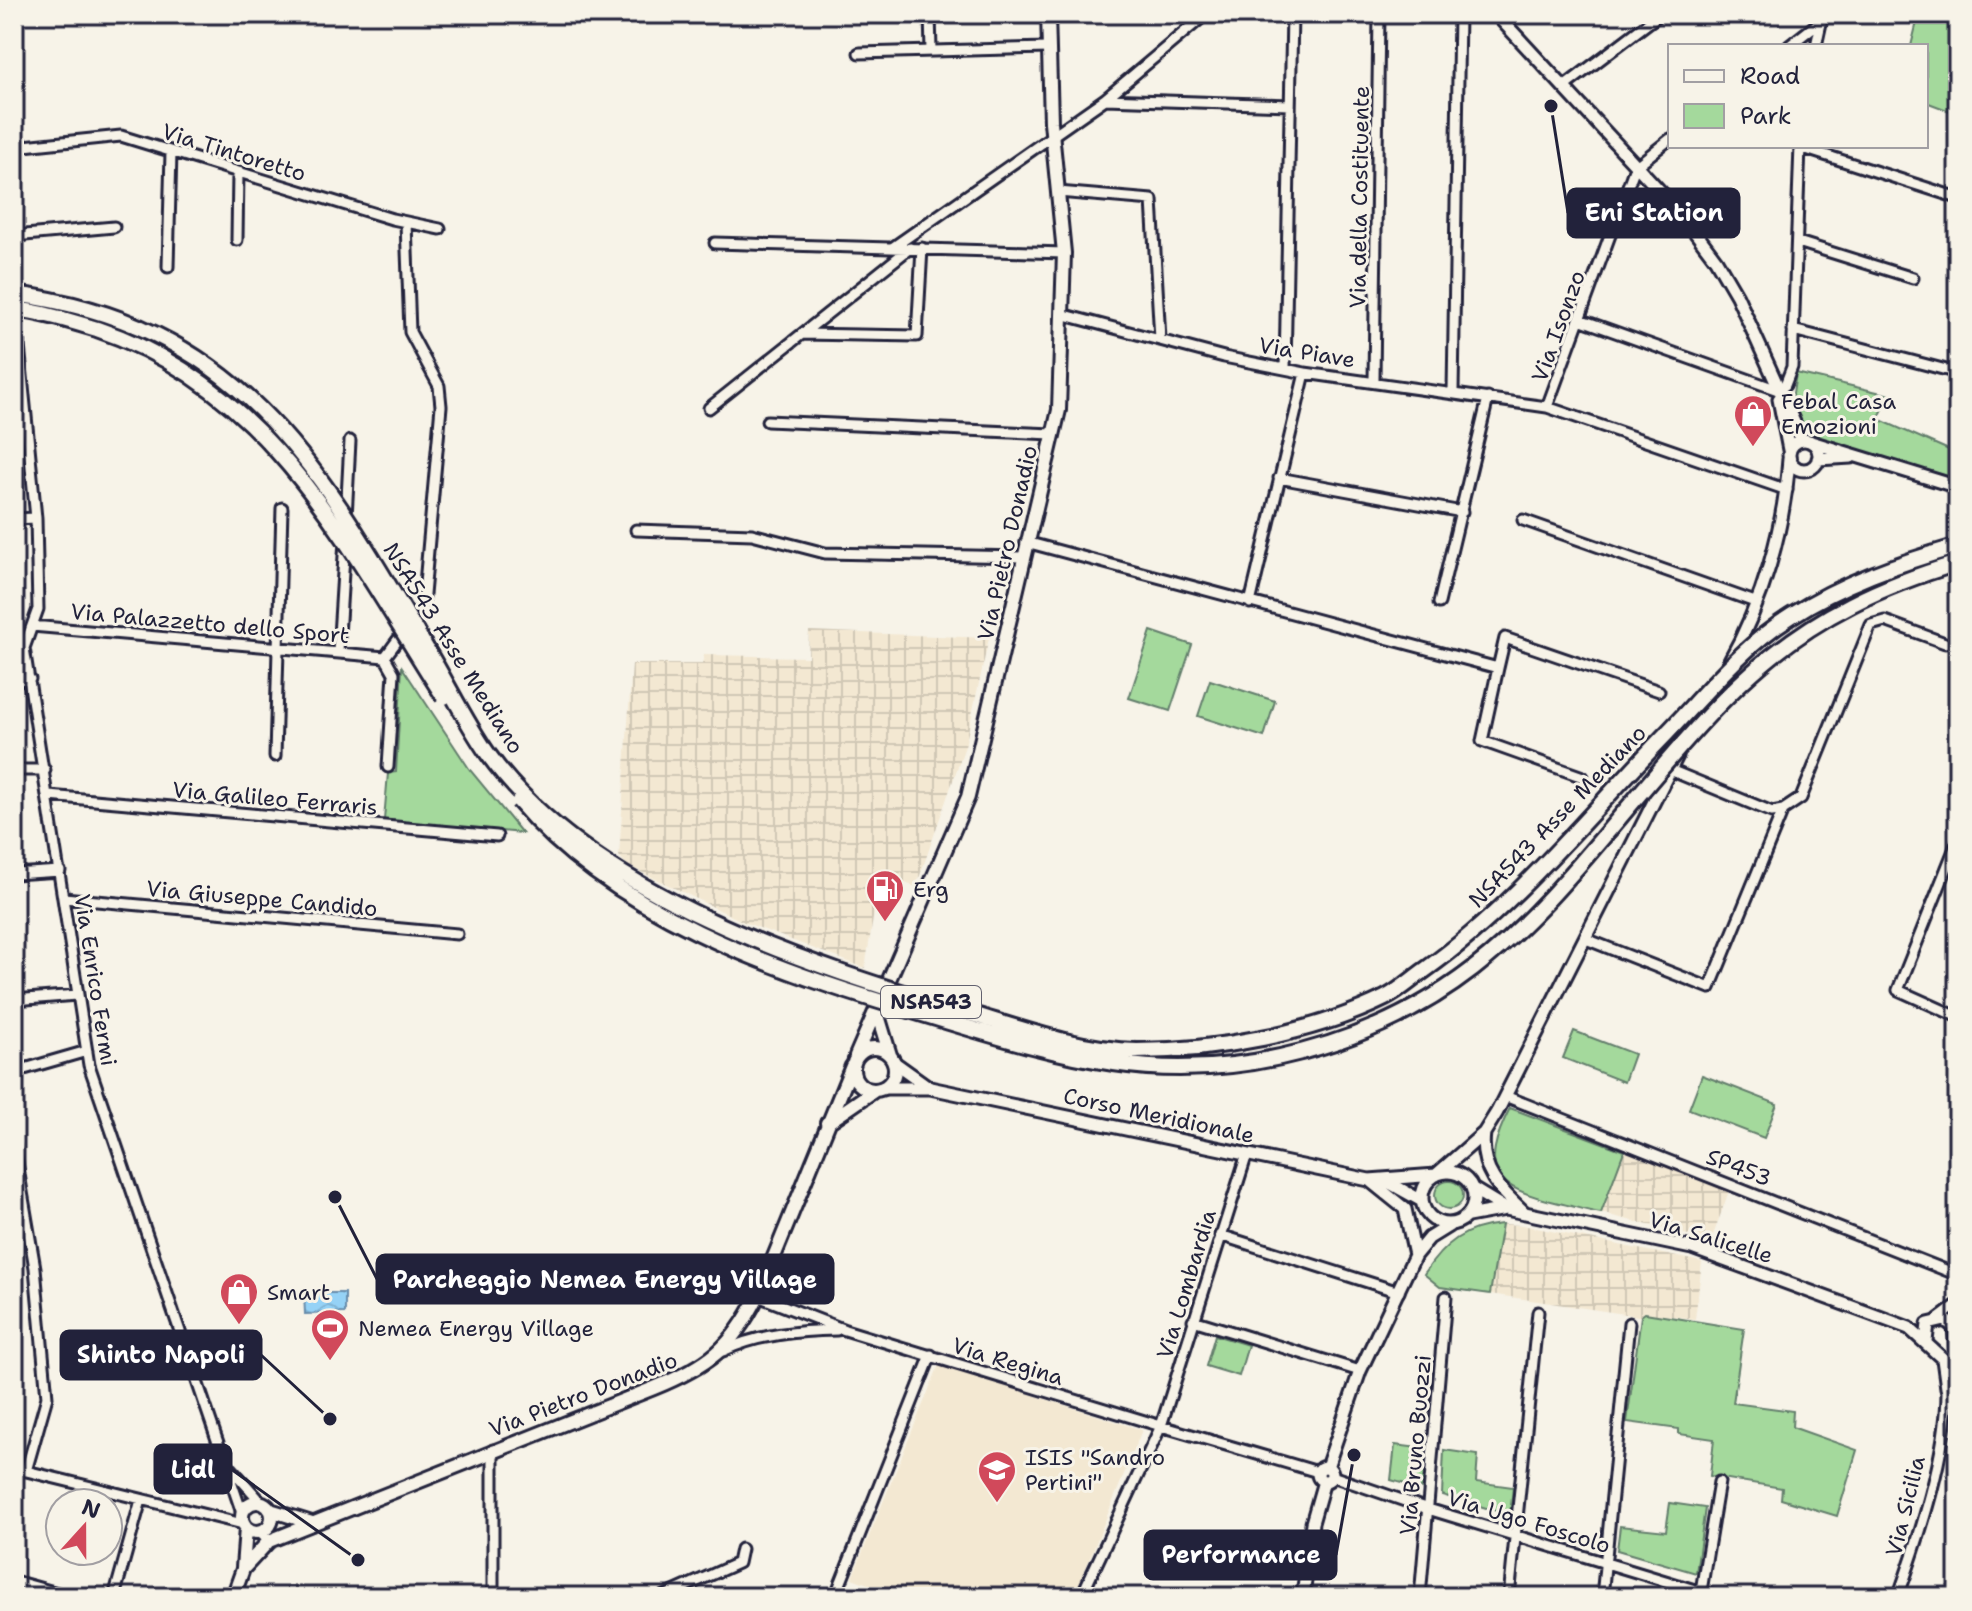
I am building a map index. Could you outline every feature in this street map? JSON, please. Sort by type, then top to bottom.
[{"type":"highway","name":"NSA543 Asse Mediano","points":[[14,293],[88,307],[140,325],[184,348],[277,423],[344,510],[489,756],[559,831],[625,875],[737,932],[868,983],[1062,1040],[1132,1051],[1207,1047],[1296,1030],[1386,997],[1479,929],[1553,858],[1744,653],[1787,618],[1871,574],[1958,546]]},
{"type":"highway","name":"NSA543 Asse Mediano","points":[[14,309],[70,321],[157,354],[226,401],[265,434],[305,481],[344,537],[485,761],[539,825],[626,893],[720,942],[861,996],[1056,1053],[1117,1064],[1214,1066],[1269,1059],[1355,1034],[1403,1012],[1471,971],[1511,935],[1576,870],[1739,681],[1820,619],[1856,599],[1958,563]]},
{"type":"main road","name":"Via Pietro Donadio","points":[[233,1597],[254,1528],[312,1523],[695,1371],[722,1351],[743,1326],[968,797],[1059,410],[1065,315],[1064,253],[1052,139],[1048,14]]},
{"type":"main road","points":[[827,1123],[893,1078],[893,1059],[876,1009]]},
{"type":"main road","points":[[879,1089],[858,1084],[854,1061],[873,1047],[893,1059]]},
{"type":"main road","points":[[243,1569],[254,1528],[250,1504],[312,1523]]},
{"type":"main road","points":[[254,1528],[271,1522],[266,1507]]},
{"type":"street","points":[[930,14],[931,51]]},
{"type":"street","points":[[892,248],[1052,139],[1206,14]]},
{"type":"street","points":[[1285,369],[1292,14]]},
{"type":"street","name":"Via della Costituente","points":[[1374,380],[1379,14]]},
{"type":"street","points":[[1453,392],[1459,14]]},
{"type":"street","points":[[1496,14],[1683,216],[1716,260],[1737,296],[1778,390],[1806,441],[1818,449],[1818,459],[1787,490]]},
{"type":"street","points":[[1565,86],[1660,14]]},
{"type":"street","points":[[1791,44],[1822,18]]},
{"type":"street","points":[[1816,44],[1822,18]]},
{"type":"street","points":[[859,53],[1048,48]]},
{"type":"street","points":[[1105,99],[1290,105]]},
{"type":"street","name":"Via Tintoretto","points":[[14,147],[121,136],[406,223],[440,229]]},
{"type":"street","points":[[1635,167],[1668,141]]},
{"type":"street","points":[[1778,390],[1785,385],[1792,367],[1800,148]]},
{"type":"street","points":[[1806,148],[1958,198]]},
{"type":"street","points":[[168,267],[171,152]]},
{"type":"street","name":"Via Isonzo","points":[[1547,407],[1635,167]]},
{"type":"street","points":[[237,240],[238,172]]},
{"type":"street","points":[[1058,192],[1152,200],[1160,339]]},
{"type":"street","points":[[388,767],[394,673],[385,657],[423,606],[441,406],[439,386],[410,332],[406,223]]},
{"type":"street","points":[[14,236],[114,227]]},
{"type":"street","points":[[1798,242],[1913,278]]},
{"type":"street","points":[[715,243],[1064,253]]},
{"type":"street","points":[[709,408],[910,248]]},
{"type":"street","points":[[802,334],[917,336],[922,248]]},
{"type":"street","points":[[14,293],[36,518],[38,609],[24,648]]},
{"type":"street","name":"Via Piave","points":[[1065,315],[1305,373],[1374,380],[1547,407],[1787,490]]},
{"type":"street","points":[[1579,319],[1778,390]]},
{"type":"street","points":[[1793,330],[1958,373]]},
{"type":"street","points":[[1250,603],[1305,373]]},
{"type":"street","points":[[1422,1201],[1424,1188],[1484,1133],[1670,770],[1732,657],[1781,526],[1789,455],[1778,390]]},
{"type":"street","points":[[1439,603],[1488,398]]},
{"type":"street","points":[[767,421],[1053,434]]},
{"type":"street","points":[[338,652],[350,441]]},
{"type":"street","points":[[1789,455],[1806,441]]},
{"type":"street","points":[[1806,441],[1958,487]]},
{"type":"street","points":[[1789,455],[1799,470],[1809,469]]},
{"type":"street","points":[[1818,459],[1850,457],[1879,462]]},
{"type":"street","points":[[1279,478],[1462,512]]},
{"type":"street","points":[[275,756],[282,508]]},
{"type":"street","points":[[14,519],[36,518]]},
{"type":"street","points":[[1523,520],[1755,602]]},
{"type":"street","points":[[636,530],[752,534],[825,553],[1022,557]]},
{"type":"street","points":[[1026,542],[1498,668]]},
{"type":"street","points":[[1670,770],[1772,812],[1783,810],[1801,798],[1871,625],[1885,621],[1945,643]]},
{"type":"street","name":"Via Palazzetto dello Sport","points":[[32,626],[385,657]]},
{"type":"street","name":"Via Enrico Fermi","points":[[14,635],[24,648],[30,679],[87,1051],[224,1460],[254,1528]]},
{"type":"street","points":[[1583,777],[1482,741],[1505,638],[1659,691]]},
{"type":"street","points":[[14,680],[30,679]]},
{"type":"street","points":[[14,770],[45,770]]},
{"type":"street","name":"Via Galileo Ferraris","points":[[49,796],[497,836]]},
{"type":"street","points":[[1586,939],[1710,988],[1783,810]]},
{"type":"street","points":[[1958,840],[1898,990],[1958,1017]]},
{"type":"street","points":[[14,874],[60,871]]},
{"type":"street","name":"Via Giuseppe Candido","points":[[64,898],[457,934]]},
{"type":"street","points":[[14,1000],[77,995]]},
{"type":"street","points":[[14,1072],[87,1051]]},
{"type":"street","points":[[893,1059],[930,1088]]},
{"type":"street","points":[[879,1089],[930,1088]]},
{"type":"street","name":"Corso Meridionale","points":[[930,1088],[1375,1179]]},
{"type":"street","name":"SP453","points":[[1505,1096],[1958,1275]]},
{"type":"street","points":[[1484,1133],[1482,1147],[1490,1176],[1525,1213]]},
{"type":"street","points":[[14,1145],[35,1268],[47,1397],[26,1471]]},
{"type":"street","name":"Via Lombardia","points":[[1081,1597],[1161,1426],[1247,1154]]},
{"type":"street","points":[[1375,1179],[1458,1174],[1473,1189],[1506,1209]]},
{"type":"street","points":[[1375,1179],[1422,1201],[1433,1220],[1450,1225]]},
{"type":"street","points":[[1375,1179],[1405,1209],[1415,1255]]},
{"type":"street","points":[[1468,1216],[1474,1204],[1473,1189]]},
{"type":"street","points":[[1303,1597],[1312,1523],[1325,1474],[1360,1371],[1415,1255],[1429,1238],[1450,1225],[1468,1216],[1506,1209]]},
{"type":"street","name":"Via Salicelle","points":[[1506,1209],[1692,1248],[1898,1324],[1926,1341],[1946,1364],[1947,1388]]},
{"type":"street","points":[[1220,1235],[1399,1292]]},
{"type":"street","name":"Via Regina","points":[[758,1296],[845,1330],[1161,1426]]},
{"type":"street","name":"Via Bruno Buozzi","points":[[1420,1597],[1446,1297]]},
{"type":"street","points":[[1926,1341],[1934,1321],[1958,1304]]},
{"type":"street","points":[[1509,1597],[1538,1312]]},
{"type":"street","points":[[1958,1317],[1954,1350],[1958,1362]]},
{"type":"street","points":[[1193,1320],[1360,1371]]},
{"type":"street","points":[[1934,1321],[1945,1320],[1955,1331]]},
{"type":"street","name":"Via Salicelle","points":[[1898,1324],[1934,1321]]},
{"type":"street","points":[[1602,1597],[1629,1323]]},
{"type":"street","name":"Via Regina","points":[[722,1351],[741,1342],[767,1337],[845,1330]]},
{"type":"street","points":[[835,1597],[931,1355]]},
{"type":"street","points":[[1947,1388],[1958,1399]]},
{"type":"street","name":"Via Sicilia","points":[[1898,1597],[1927,1504],[1944,1424],[1947,1388]]},
{"type":"street","name":"Via Sicilia","points":[[1944,1424],[1958,1399]]},
{"type":"street","points":[[1161,1426],[1325,1474]]},
{"type":"street","points":[[493,1450],[493,1597]]},
{"type":"street","name":"Via Enrico Fermi","points":[[224,1460],[266,1507]]},
{"type":"street","points":[[14,1468],[254,1528]]},
{"type":"street","name":"Via Ugo Foscolo","points":[[1325,1474],[1428,1509],[1718,1597]]},
{"type":"street","points":[[1700,1594],[1719,1482]]},
{"type":"street","points":[[114,1597],[141,1500]]},
{"type":"street","points":[[662,1597],[738,1563],[741,1549]]},
{"type":"street","points":[[14,1581],[72,1597]]},
{"type":"shaded area","points":[[809,631],[989,638],[965,746],[916,887],[894,879],[875,906],[865,968],[744,922],[627,865],[619,856],[632,664],[702,664],[704,655],[808,657]]},
{"type":"shaded area","points":[[1624,1151],[1729,1191],[1711,1241],[1601,1213]]},
{"type":"shaded area","points":[[1502,1224],[1522,1225],[1702,1262],[1695,1319],[1646,1313],[1645,1317],[1490,1294]]},
{"type":"shaded area","name":"ISIS \"Sandro Pertini\"","points":[[939,1365],[1142,1430],[1074,1597],[903,1597],[852,1578]]},
{"type":"green space","points":[[1919,14],[1958,14],[1958,114],[1928,103],[1928,44],[1912,44]]},
{"type":"green space","points":[[1796,373],[1890,395],[1878,419],[1958,454],[1958,480],[1828,442],[1804,426],[1791,407]]},
{"type":"green space","points":[[1151,631],[1192,645],[1170,711],[1129,698]]},
{"type":"green space","points":[[402,667],[470,770],[522,833],[384,820],[388,773],[396,772]]},
{"type":"green space","points":[[1210,680],[1275,701],[1264,737],[1198,716]]},
{"type":"green space","points":[[1574,1031],[1634,1054],[1624,1082],[1563,1058]]},
{"type":"green space","points":[[1702,1075],[1777,1104],[1764,1138],[1689,1109]]},
{"type":"green space","points":[[1510,1108],[1624,1151],[1601,1213],[1519,1191],[1498,1174],[1494,1162],[1495,1147]]},
{"type":"green space","points":[[1449,1181],[1459,1185],[1463,1195],[1459,1205],[1449,1209],[1439,1205],[1435,1195],[1439,1185]]},
{"type":"green space","points":[[1502,1224],[1490,1294],[1440,1287],[1424,1274],[1439,1254],[1457,1238],[1477,1229]]},
{"type":"green space","points":[[1645,1313],[1744,1329],[1733,1403],[1793,1411],[1792,1427],[1857,1450],[1837,1516],[1781,1499],[1782,1488],[1710,1476],[1714,1439],[1679,1434],[1679,1429],[1627,1422],[1641,1316]]},
{"type":"green space","points":[[1215,1335],[1248,1345],[1239,1376],[1206,1366]]},
{"type":"green space","points":[[1395,1445],[1427,1449],[1422,1489],[1391,1480]]},
{"type":"green space","points":[[1444,1450],[1478,1455],[1476,1482],[1513,1487],[1510,1515],[1442,1495]]},
{"type":"green space","points":[[1670,1503],[1705,1508],[1696,1573],[1617,1550],[1620,1526],[1666,1531]]},
{"type":"water","points":[[304,1293],[345,1293],[345,1313],[305,1314]]},
{"type":"place","name":"Eni Station","points":[[1551,106]]},
{"type":"place","name":"Febal Casa Emozioni","points":[[1753,448]]},
{"type":"place","name":"Erg","points":[[885,923]]},
{"type":"place","name":"Parcheggio Nemea Energy Village","points":[[335,1197]]},
{"type":"place","name":"Smart","points":[[239,1326]]},
{"type":"place","name":"Nemea Energy Village","points":[[330,1362]]},
{"type":"place","name":"Shinto Napoli","points":[[330,1419]]},
{"type":"place","name":"Performance","points":[[1354,1455]]},
{"type":"place","name":"ISIS \"Sandro Pertini\"","points":[[997,1504]]},
{"type":"place","name":"Lidl","points":[[358,1560]]}]
